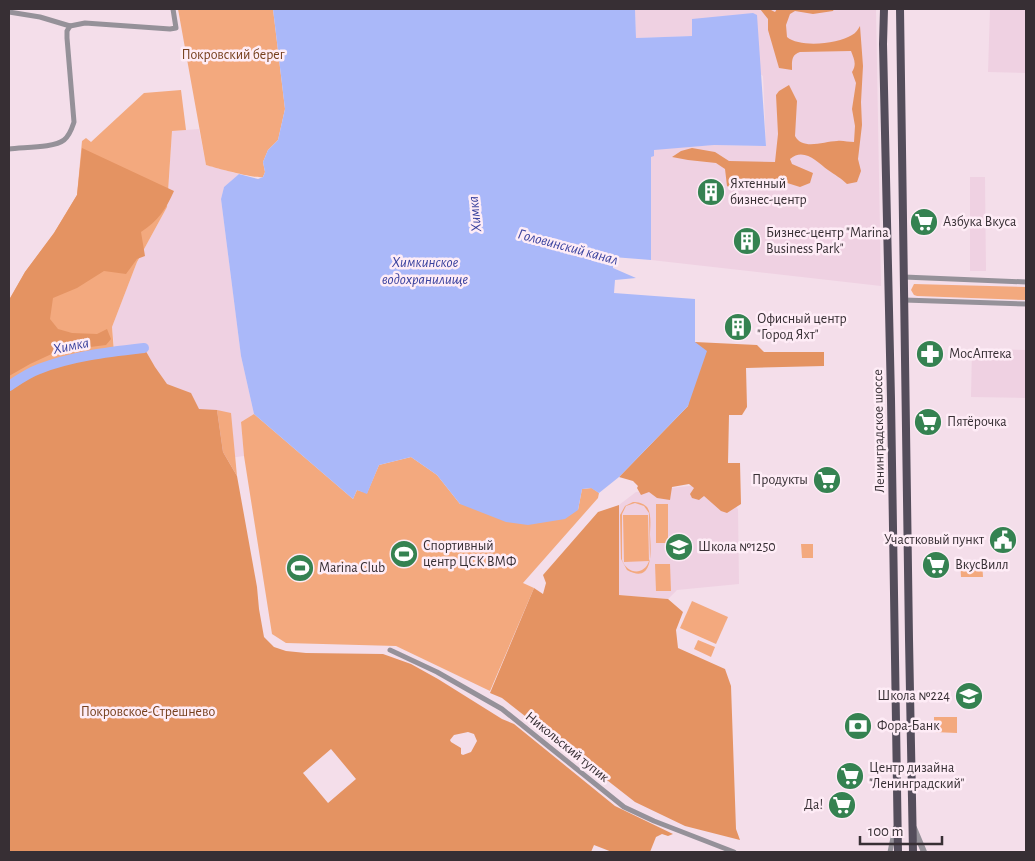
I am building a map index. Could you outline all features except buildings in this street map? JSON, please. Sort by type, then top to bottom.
[{"type":"main road","name":"Ленинградское шоссе","points":[[884,9],[883,44],[898,852]]},
{"type":"main road","name":"Ленинградское шоссе","points":[[900,9],[913,852]]},
{"type":"street","points":[[9,12],[70,26],[85,23],[176,28],[173,9]]},
{"type":"street","points":[[9,149],[52,144],[62,141],[71,131],[74,122],[67,38],[67,31],[70,26]]},
{"type":"street","points":[[904,277],[1026,282]]},
{"type":"street","points":[[904,300],[1026,304]]},
{"type":"street","name":"Никольский тупик","points":[[390,650],[437,672],[502,709],[624,807],[734,852]]},
{"type":"street","points":[[890,852],[897,818]]},
{"type":"street","points":[[912,824],[924,852]]},
{"type":"shaded area","points":[[635,9],[876,9],[881,286],[651,260],[651,156],[653,149],[714,145],[766,146],[763,76],[692,19],[692,36],[636,38]]},
{"type":"shaded area","points":[[990,9],[1026,9],[1026,73],[988,72]]},
{"type":"shaded area","points":[[199,129],[206,165],[239,174],[224,187],[221,199],[241,356],[254,414],[241,422],[244,456],[148,469],[117,372],[112,327],[137,262],[167,207],[172,131]]},
{"type":"shaded area","points":[[970,177],[985,177],[986,271],[970,271]]},
{"type":"shaded area","points":[[972,349],[1026,350],[1026,398],[971,397]]},
{"type":"shaded area","name":"Школа №1250","points":[[715,483],[738,509],[739,584],[677,590],[668,599],[619,595],[619,505],[636,492]]},
{"type":"green space","name":"Покровский берег","points":[[178,9],[273,9],[285,109],[278,140],[268,150],[263,162],[265,172],[263,177],[245,175],[206,165]]},
{"type":"green space","points":[[760,9],[769,9],[775,12],[777,9],[834,9],[833,11],[813,14],[795,11],[790,14],[786,25],[787,37],[801,43],[819,44],[838,41],[853,34],[860,26],[863,66],[862,125],[858,159],[861,171],[857,182],[847,184],[815,160],[805,155],[800,155],[790,159],[792,164],[813,173],[810,183],[800,187],[784,182],[767,187],[732,189],[727,186],[725,169],[716,163],[672,157],[681,151],[692,148],[715,152],[729,161],[775,162],[778,134],[776,95],[789,85],[797,101],[795,136],[799,141],[808,144],[839,141],[854,142],[855,126],[852,109],[856,83],[852,72],[855,64],[851,51],[800,52],[797,53],[792,61],[792,70],[779,68],[768,30],[768,19]]},
{"type":"green space","points":[[181,90],[186,130],[172,131],[167,207],[137,262],[112,327],[114,352],[57,363],[37,370],[9,386],[9,300],[25,272],[54,233],[77,195],[82,141],[86,138],[91,142],[144,93]]},
{"type":"green space","points":[[82,148],[174,191],[161,214],[141,232],[145,256],[137,259],[126,274],[104,271],[77,288],[53,298],[50,319],[58,329],[72,333],[97,334],[107,329],[111,339],[106,345],[58,351],[9,376],[9,300],[25,272],[54,233],[77,195]]},
{"type":"green space","points":[[914,284],[1026,287],[1026,300],[917,296],[911,290]]},
{"type":"green space","points":[[695,342],[757,345],[764,352],[824,352],[824,366],[746,368],[747,407],[742,415],[729,415],[728,463],[740,463],[741,504],[727,513],[721,511],[704,496],[699,500],[692,498],[690,494],[694,488],[689,484],[672,487],[670,500],[657,498],[649,492],[641,495],[637,488],[638,486],[633,481],[619,477],[688,406]]},
{"type":"green space","name":"Покровское-Стрешнево","points":[[144,348],[167,384],[191,393],[199,409],[217,410],[223,452],[237,476],[264,637],[274,647],[286,651],[306,653],[383,654],[411,664],[502,719],[514,724],[615,806],[673,834],[668,836],[662,834],[656,837],[650,852],[612,852],[594,845],[591,852],[9,852],[9,386],[31,372],[64,361],[91,355]],"holes":[[[468,732],[474,734],[477,741],[471,752],[463,755],[461,754],[461,748],[450,740],[454,735]],[[331,749],[356,779],[328,803],[303,773]]]},
{"type":"green space","points":[[217,410],[231,413],[237,476],[223,452]]},
{"type":"green space","name":"Спортивный центр ЦСК ВМФ","points":[[254,414],[353,499],[357,490],[367,493],[379,465],[411,457],[437,475],[460,504],[578,510],[582,489],[592,488],[599,493],[598,498],[523,583],[534,588],[490,691],[396,646],[286,643],[272,634],[244,456],[241,422]]},
{"type":"green space","points":[[633,502],[640,503],[647,507],[650,513],[650,558],[649,513],[644,506],[635,503],[626,506],[622,514],[623,563],[621,559],[620,515],[625,506]]},
{"type":"green space","points":[[656,504],[668,504],[668,543],[656,543]]},
{"type":"green space","points":[[619,505],[619,595],[668,599],[683,612],[676,630],[678,648],[725,669],[731,686],[736,829],[740,840],[685,826],[635,802],[502,698],[490,693],[534,588],[543,594],[546,583],[543,575],[598,512]]},
{"type":"green space","points":[[623,515],[648,515],[649,561],[624,562]]},
{"type":"green space","points":[[801,544],[813,544],[813,558],[802,558]]},
{"type":"green space","points":[[650,559],[649,564],[642,573],[627,570],[624,565],[631,570],[640,571],[647,566]]},
{"type":"green space","points":[[960,561],[982,561],[983,577],[961,577]]},
{"type":"green space","points":[[655,564],[670,564],[671,591],[656,591]]},
{"type":"green space","points":[[692,601],[728,617],[716,644],[680,628]]},
{"type":"green space","points":[[698,640],[715,647],[711,657],[694,649]]},
{"type":"green space","points":[[934,717],[957,717],[957,733],[934,732]]},
{"type":"water","name":"Химкинское водохранилище","points":[[273,9],[635,9],[636,38],[692,36],[692,19],[753,13],[757,15],[766,146],[714,145],[654,150],[654,156],[651,157],[651,260],[613,257],[613,268],[636,278],[615,280],[614,293],[695,299],[695,342],[707,351],[688,406],[619,477],[599,493],[591,488],[582,489],[578,510],[565,519],[528,525],[506,522],[460,504],[437,475],[411,457],[379,465],[367,494],[357,490],[353,499],[254,414],[241,356],[221,199],[224,187],[239,174],[258,179],[263,177],[265,172],[263,162],[268,150],[278,140],[285,109]]},
{"type":"waterway","name":"Химка","points":[[9,386],[35,371],[64,361],[144,348]]},
{"type":"place","name":"Яхтенный бизнес-центр","points":[[711,192]]},
{"type":"place","name":"Азбука Вкуса","points":[[924,222]]},
{"type":"place","name":"Бизнес-центр \"Marina Business Park\"","points":[[747,241]]},
{"type":"place","name":"Офисный центр \"Город Яхт\"","points":[[738,327]]},
{"type":"place","name":"МосАптека","points":[[930,354]]},
{"type":"place","name":"Пятёрочка","points":[[928,422]]},
{"type":"place","name":"Продукты","points":[[827,480]]},
{"type":"place","name":"Участковый пункт","points":[[1003,540]]},
{"type":"place","name":"Школа №1250","points":[[679,547]]},
{"type":"place","name":"Спортивный центр ЦСК ВМФ","points":[[404,554]]},
{"type":"place","name":"ВкусВилл","points":[[936,565]]},
{"type":"place","name":"Marina Club","points":[[300,568]]},
{"type":"place","name":"Школа №224","points":[[969,696]]},
{"type":"place","name":"Фора-Банк","points":[[858,726]]},
{"type":"place","name":"Центр дизайна \"Ленинградский\"","points":[[850,776]]},
{"type":"place","name":"Да!","points":[[842,805]]},
{"type":"water label","name":"Головинский канал","points":[[568,247]]}]
